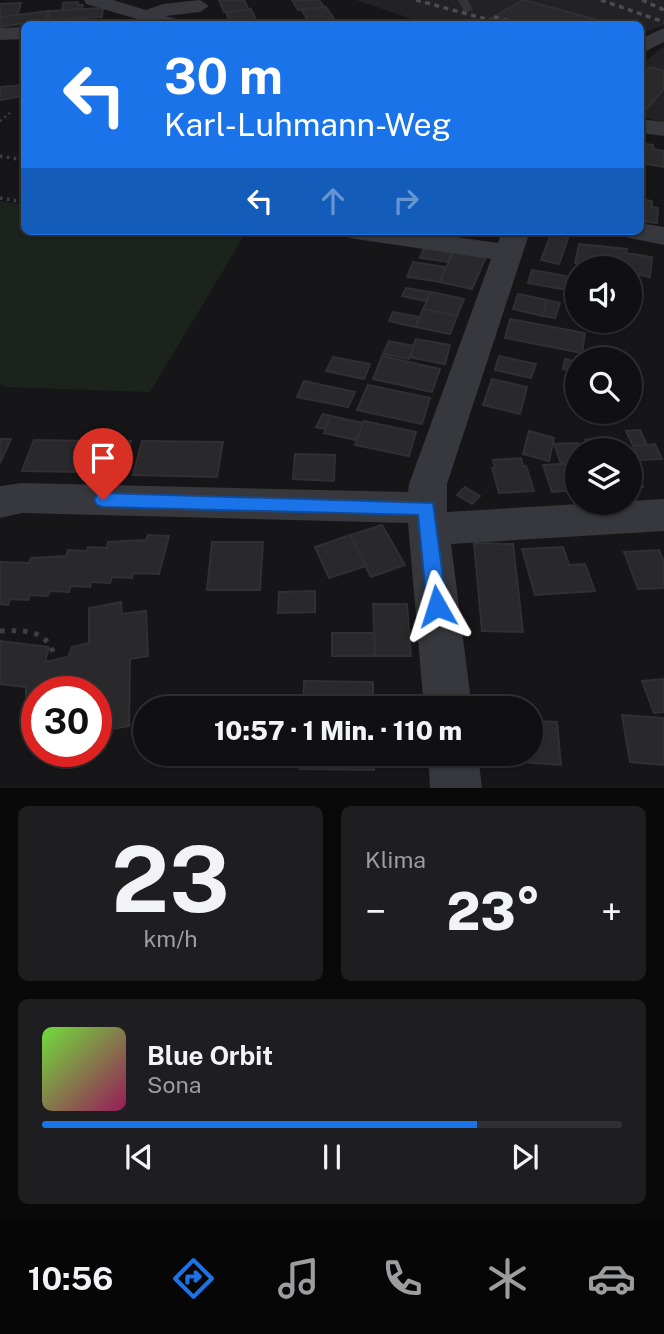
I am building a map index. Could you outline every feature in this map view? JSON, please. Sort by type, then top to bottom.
[{"type":"street","points":[[93,0],[156,21],[163,10],[200,6]]},
{"type":"street","points":[[0,34],[21,33]]},
{"type":"street","points":[[644,46],[664,34]]},
{"type":"street","points":[[644,127],[664,129]]},
{"type":"street","points":[[644,233],[664,236]]},
{"type":"street","points":[[413,235],[512,242],[428,484],[428,518],[447,696]]},
{"type":"street","points":[[0,502],[22,498],[428,518],[664,515]]},
{"type":"street","points":[[454,766],[456,788]]},
{"type":"path","points":[[0,121],[9,113]]},
{"type":"path","points":[[0,156],[21,160]]},
{"type":"path","points":[[0,198],[21,202]]},
{"type":"path","points":[[0,631],[20,630],[41,634],[53,645],[55,658]]},
{"type":"shaded area","points":[[356,0],[664,0],[664,25],[644,33],[644,21],[418,21]]},
{"type":"shaded area","points":[[664,46],[664,122],[644,118],[644,63]]},
{"type":"shaded area","points":[[0,201],[21,204],[21,235],[245,235],[150,392],[0,385]]},
{"type":"building","points":[[219,0],[244,0],[249,10],[224,12]]},
{"type":"building","points":[[292,0],[319,0],[324,7],[298,10]]},
{"type":"building","points":[[523,0],[598,20],[596,21],[486,21]]},
{"type":"building","points":[[78,2],[77,5],[83,5],[82,9],[62,10],[63,3]]},
{"type":"building","points":[[21,3],[17,17],[0,17],[0,4]]},
{"type":"building","points":[[326,7],[335,21],[308,21],[301,9]]},
{"type":"building","points":[[103,8],[102,17],[48,20],[50,11]]},
{"type":"building","points":[[251,9],[257,21],[230,21],[226,12]]},
{"type":"building","points":[[49,11],[46,20],[21,21],[21,24],[0,27],[1,17]]},
{"type":"building","points":[[650,67],[664,71],[664,89],[644,112],[644,73]]},
{"type":"building","points":[[21,85],[21,96],[0,100],[0,87]]},
{"type":"building","points":[[644,144],[664,151],[664,167],[644,164]]},
{"type":"building","points":[[644,200],[652,201],[652,207],[658,208],[657,223],[644,221]]},
{"type":"building","points":[[551,235],[568,238],[559,264],[541,260]]},
{"type":"building","points":[[579,244],[627,249],[626,253],[652,257],[650,277],[642,275],[642,256],[576,256]]},
{"type":"building","points":[[425,246],[452,250],[448,262],[420,258]]},
{"type":"building","points":[[454,250],[486,257],[472,289],[440,282]]},
{"type":"building","points":[[413,262],[445,267],[440,282],[407,277]]},
{"type":"building","points":[[532,270],[565,276],[565,290],[528,283]]},
{"type":"building","points":[[406,288],[430,292],[426,301],[402,296]]},
{"type":"building","points":[[431,292],[464,299],[457,316],[423,309]]},
{"type":"building","points":[[518,294],[547,300],[543,316],[513,309]]},
{"type":"building","points":[[547,300],[560,303],[555,318],[543,316]]},
{"type":"building","points":[[423,309],[457,316],[450,334],[416,327]]},
{"type":"building","points":[[393,312],[419,317],[415,327],[389,321]]},
{"type":"building","points":[[510,319],[565,329],[565,333],[585,333],[583,347],[565,347],[565,350],[505,338]]},
{"type":"building","points":[[416,339],[450,345],[445,364],[409,357]]},
{"type":"building","points":[[389,341],[414,346],[409,359],[383,354]]},
{"type":"building","points":[[382,356],[440,369],[432,392],[373,379]]},
{"type":"building","points":[[499,356],[536,364],[531,378],[495,370]]},
{"type":"building","points":[[333,357],[370,364],[364,379],[326,371]]},
{"type":"building","points":[[492,379],[527,387],[520,414],[483,405]]},
{"type":"building","points":[[304,381],[355,392],[348,407],[297,397]]},
{"type":"building","points":[[368,385],[430,398],[422,424],[357,410]]},
{"type":"building","points":[[323,414],[331,416],[325,429],[316,427]]},
{"type":"building","points":[[331,416],[363,423],[356,440],[324,433]]},
{"type":"building","points":[[364,421],[416,432],[409,456],[355,445]]},
{"type":"building","points":[[640,430],[647,445],[642,445],[642,438],[629,438],[626,431]]},
{"type":"building","points":[[529,431],[554,438],[549,461],[523,454]]},
{"type":"building","points":[[0,439],[11,439],[0,463]]},
{"type":"building","points":[[34,440],[93,441],[84,472],[22,471]]},
{"type":"building","points":[[109,441],[131,441],[125,465],[102,465]]},
{"type":"building","points":[[142,441],[223,442],[217,477],[133,475]]},
{"type":"building","points":[[554,444],[565,444],[565,464],[561,464]]},
{"type":"building","points":[[655,444],[662,459],[642,460],[642,445]]},
{"type":"building","points":[[295,454],[335,455],[334,481],[293,479]]},
{"type":"building","points":[[521,458],[534,491],[499,493],[492,468],[495,468],[493,460]]},
{"type":"building","points":[[565,464],[565,491],[552,492],[543,465]]},
{"type":"building","points":[[465,487],[480,496],[472,504],[457,495]]},
{"type":"building","points":[[382,525],[405,565],[371,577],[350,535]]},
{"type":"building","points":[[148,535],[169,536],[159,574],[133,573],[132,578],[112,577],[110,583],[91,582],[90,587],[71,586],[69,592],[50,591],[48,596],[30,595],[28,600],[10,599],[8,605],[0,604],[0,562],[29,563],[31,558],[66,556],[68,550],[107,548],[108,542],[146,540]]},
{"type":"building","points":[[350,535],[366,566],[329,578],[315,547]]},
{"type":"building","points":[[212,542],[263,542],[260,590],[207,590]]},
{"type":"building","points":[[474,543],[513,544],[523,632],[482,631]]},
{"type":"building","points":[[563,547],[569,565],[585,564],[595,591],[535,595],[522,549]]},
{"type":"building","points":[[659,550],[664,562],[664,588],[638,589],[624,552]]},
{"type":"building","points":[[315,591],[315,612],[278,613],[279,592]]},
{"type":"building","points":[[121,602],[122,614],[146,611],[148,656],[130,659],[129,726],[112,729],[112,676],[21,676],[21,686],[0,684],[0,641],[49,647],[45,662],[68,657],[72,647],[89,643],[89,608]]},
{"type":"building","points":[[373,604],[407,604],[411,656],[375,656]]},
{"type":"building","points":[[332,633],[374,633],[375,656],[332,656]]},
{"type":"building","points":[[664,679],[664,712],[654,713],[642,681]]},
{"type":"building","points":[[304,681],[373,682],[373,696],[303,696]]},
{"type":"building","points":[[622,715],[664,718],[664,765],[630,762]]},
{"type":"building","points":[[543,721],[557,722],[561,765],[543,764]]},
{"type":"building","points":[[300,766],[374,766],[374,770],[300,769]]},
{"type":"tunnel","points":[[460,4],[468,0]]},
{"type":"railway","points":[[416,0],[493,21]]},
{"type":"railway","points":[[601,0],[664,22]]},
{"type":"railway","points":[[642,0],[664,10]]},
{"type":"railway","points":[[494,17],[509,21]]},
{"type":"route","points":[[103,500],[427,508],[437,606]]}]
